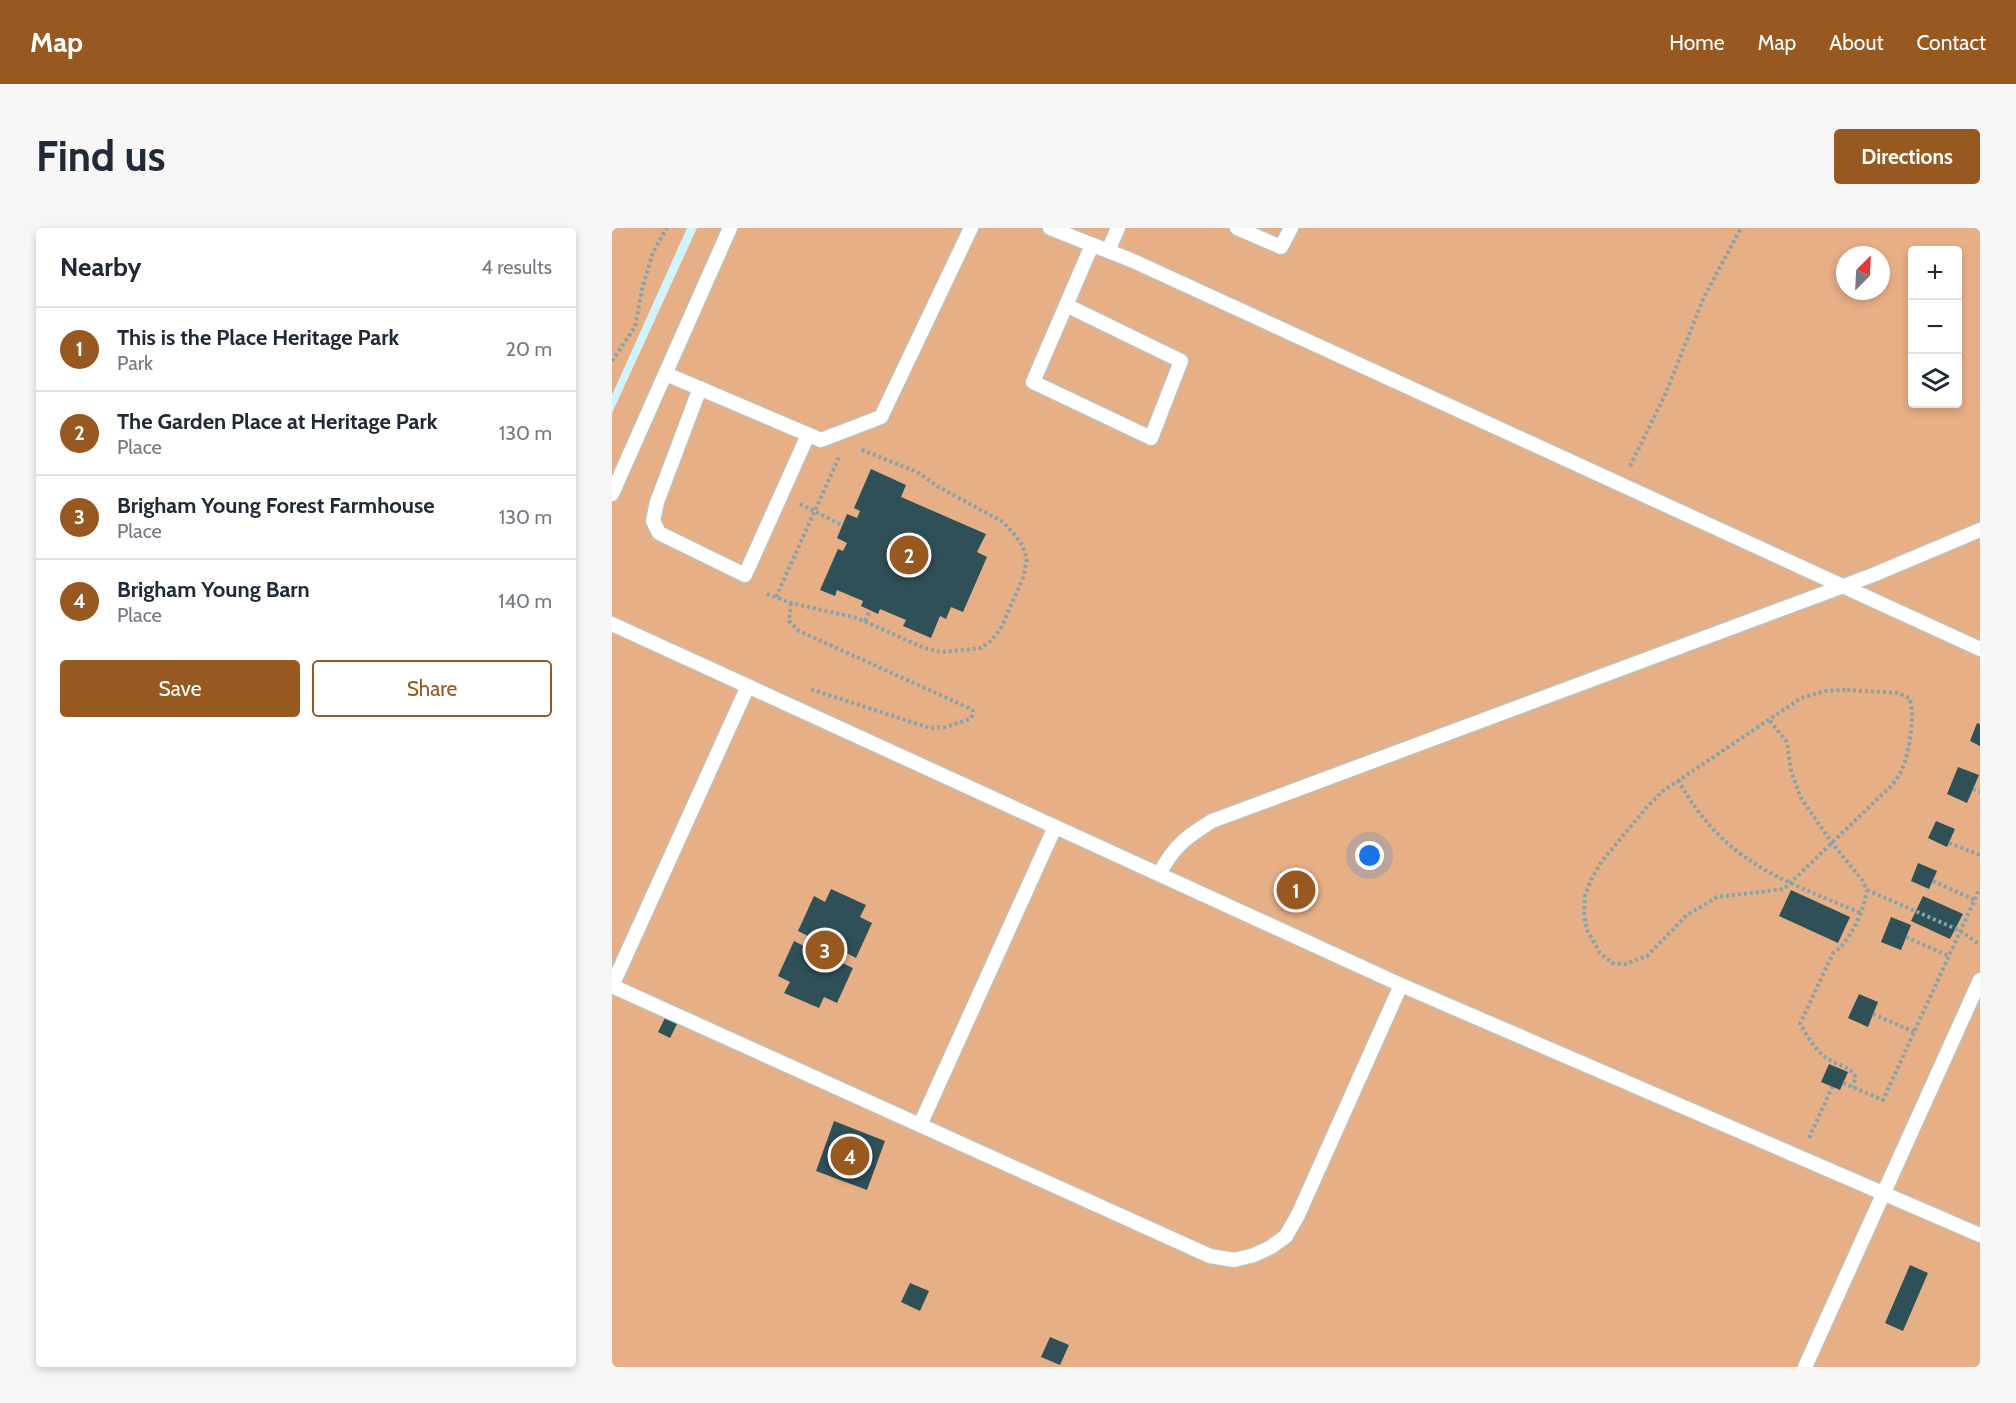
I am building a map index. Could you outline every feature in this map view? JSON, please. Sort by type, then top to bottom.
[{"type":"lane","points":[[612,494],[730,228]]},
{"type":"lane","points":[[666,374],[821,440],[881,417],[971,228]]},
{"type":"lane","points":[[1050,228],[1124,257],[1980,649]]},
{"type":"lane","points":[[1108,251],[1118,228]]},
{"type":"lane","points":[[1237,228],[1281,247],[1291,228]]},
{"type":"lane","points":[[1066,305],[1182,361],[1151,438],[1034,382],[1066,305],[1092,245]]},
{"type":"lane","points":[[700,388],[652,521],[659,533],[745,575],[808,435]]},
{"type":"lane","points":[[1159,874],[1175,848],[1191,834],[1212,821],[1841,586],[1980,530]]},
{"type":"lane","points":[[612,624],[1401,985],[1980,1235]]},
{"type":"lane","points":[[748,686],[612,986],[1210,1256],[1234,1260],[1254,1255],[1271,1247],[1286,1236],[1298,1215],[1401,985]]},
{"type":"lane","points":[[920,1125],[1054,827]]},
{"type":"lane","points":[[1805,1367],[1980,980]]},
{"type":"path","points":[[612,361],[635,327],[642,289],[653,252],[667,228]]},
{"type":"path","points":[[1621,485],[1665,395],[1704,297],[1741,228]]},
{"type":"path","points":[[767,594],[790,603],[865,621],[924,648],[942,651],[981,648],[991,641],[1001,628],[1023,578],[1027,559],[1022,545],[1003,522],[916,472],[856,447]]},
{"type":"path","points":[[776,597],[840,453]]},
{"type":"path","points":[[792,500],[842,525]]},
{"type":"path","points":[[790,603],[789,621],[799,631],[969,708],[973,711],[973,715],[970,719],[937,729],[801,686]]},
{"type":"path","points":[[865,621],[870,610]]},
{"type":"path","points":[[1825,690],[1898,693],[1910,698],[1913,711],[1906,759],[1892,785],[1792,884],[1784,890],[1718,897],[1687,915],[1647,956],[1625,964],[1612,963],[1600,953],[1587,930],[1584,916],[1585,896],[1602,861],[1647,807],[1663,790],[1678,780],[1770,721],[1801,698],[1825,690]]},
{"type":"path","points":[[1770,721],[1787,742],[1791,771],[1800,798],[1862,880],[1867,890],[1961,931],[1980,945]]},
{"type":"path","points":[[1678,780],[1692,805],[1710,827],[1750,862],[1792,884],[1861,913]]},
{"type":"path","points":[[1973,789],[1980,792]]},
{"type":"path","points":[[1949,843],[1980,855]]},
{"type":"path","points":[[1933,882],[1975,900]]},
{"type":"path","points":[[1843,1083],[1883,1100],[1980,888]]},
{"type":"path","points":[[1852,1087],[1856,1077],[1851,1070],[1843,1064],[1831,1061],[1810,1042],[1800,1024],[1833,952],[1842,948],[1861,913],[1867,890]]},
{"type":"path","points":[[1906,937],[1949,956]]},
{"type":"path","points":[[1873,1014],[1914,1032]]},
{"type":"path","points":[[1801,1157],[1832,1087]]},
{"type":"shaded area","points":[[612,228],[687,228],[612,395]]},
{"type":"shaded area","points":[[697,228],[1980,228],[1980,1367],[612,1367],[612,413]]},
{"type":"building","points":[[871,469],[906,485],[901,497],[986,534],[977,552],[987,557],[963,612],[951,607],[946,619],[940,616],[931,638],[903,626],[906,620],[880,609],[878,614],[861,606],[863,601],[837,590],[835,596],[820,590],[838,549],[843,551],[847,543],[837,538],[847,514],[857,518],[860,511],[854,508]]},
{"type":"building","points":[[1977,723],[1980,724],[1980,746],[1970,741]]},
{"type":"building","points":[[1958,767],[1979,775],[1967,803],[1947,794]]},
{"type":"building","points":[[1936,821],[1955,829],[1947,847],[1928,838]]},
{"type":"building","points":[[1918,863],[1937,871],[1929,889],[1911,881]]},
{"type":"building","points":[[831,889],[866,905],[860,917],[872,923],[856,958],[845,952],[840,962],[853,968],[837,1003],[824,997],[819,1008],[784,993],[790,982],[778,976],[794,941],[806,947],[810,937],[798,931],[814,896],[825,902]]},
{"type":"building","points":[[1791,890],[1850,917],[1838,943],[1779,916]]},
{"type":"building","points":[[1923,896],[1963,914],[1950,939],[1911,921]]},
{"type":"building","points":[[1891,917],[1911,925],[1901,950],[1881,942]]},
{"type":"building","points":[[1859,994],[1878,1002],[1868,1027],[1848,1018]]},
{"type":"building","points":[[665,1018],[677,1024],[670,1038],[658,1032]]},
{"type":"building","points":[[1829,1064],[1848,1072],[1840,1090],[1821,1082]]},
{"type":"building","points":[[834,1121],[885,1141],[867,1190],[816,1171]]},
{"type":"building","points":[[1910,1265],[1928,1273],[1903,1331],[1885,1323]]},
{"type":"building","points":[[910,1283],[929,1291],[920,1311],[901,1302]]},
{"type":"building","points":[[1050,1337],[1069,1345],[1060,1365],[1041,1357]]},
{"type":"place","name":"The Garden Place at Heritage Park","points":[[909,555]]},
{"type":"place","name":"This is the Place Heritage Park","points":[[1296,890]]},
{"type":"place","name":"Brigham Young Forest Farmhouse","points":[[825,950]]},
{"type":"place","name":"Brigham Young Barn","points":[[850,1156]]}]
